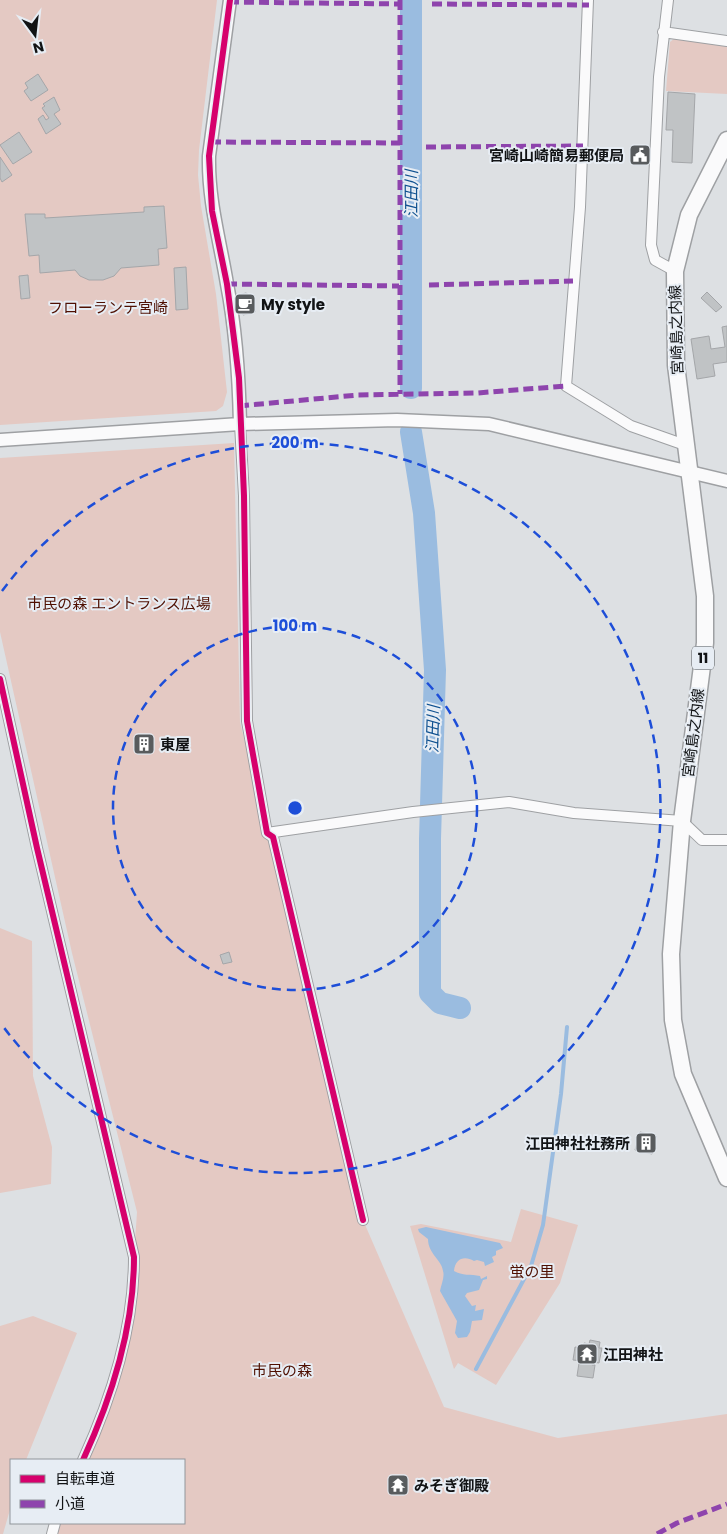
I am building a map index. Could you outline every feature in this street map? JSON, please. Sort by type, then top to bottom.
[{"type":"main road","name":"宮崎島之内線","points":[[727,140],[689,215],[675,271],[676,365],[705,596],[704,643],[682,821],[671,954],[673,1020],[683,1074],[727,1178]]},
{"type":"street","points":[[230,0],[210,149],[209,178],[212,211],[228,284],[238,378],[244,496],[247,721],[267,832],[272,837],[363,1220]]},
{"type":"street","points":[[588,0],[580,208],[566,386],[631,426],[685,446]]},
{"type":"street","points":[[668,0],[659,78],[651,245],[655,260],[675,271]]},
{"type":"street","points":[[663,32],[727,41]]},
{"type":"street","points":[[0,440],[240,424],[397,420],[489,424],[727,481]]},
{"type":"street","points":[[0,680],[48,896],[134,1257],[134,1284],[121,1357],[102,1419],[83,1459]]},
{"type":"street","points":[[267,832],[441,808],[509,802],[574,812],[682,821],[702,840],[727,840]]},
{"type":"green space","name":"フローランテ宮崎","points":[[0,0],[217,0],[199,150],[198,175],[201,206],[216,294],[227,392],[223,406],[216,411],[0,425]]},
{"type":"green space","points":[[675,38],[727,44],[727,94],[666,91],[670,42]]},
{"type":"green space","name":"市民の森 エントランス広場","points":[[234,443],[240,722],[363,1220],[444,1407],[558,1438],[727,1414],[727,1534],[52,1534],[55,1524],[185,1524],[185,1459],[83,1459],[121,1357],[134,1257],[137,1212],[72,953],[0,632],[0,458]]},
{"type":"green space","points":[[0,928],[32,941],[33,1076],[52,1147],[51,1184],[0,1193]]},
{"type":"green space","name":"蛍の里","points":[[521,1209],[578,1225],[560,1283],[496,1385],[458,1363],[454,1369],[410,1226],[421,1224],[511,1242]]},
{"type":"green space","points":[[33,1316],[77,1333],[26,1459],[10,1459],[10,1510],[3,1534],[0,1534],[0,1326]]},
{"type":"water","points":[[426,1227],[500,1243],[503,1248],[496,1251],[496,1255],[492,1257],[494,1262],[485,1266],[484,1262],[467,1258],[461,1259],[456,1264],[454,1271],[460,1274],[480,1276],[481,1279],[487,1276],[479,1290],[467,1293],[465,1296],[472,1306],[476,1305],[475,1311],[484,1309],[482,1320],[472,1321],[467,1337],[458,1338],[455,1333],[457,1321],[440,1291],[444,1276],[442,1267],[430,1249],[428,1239],[418,1229]]},
{"type":"building","points":[[38,74],[48,90],[31,101],[24,91],[28,88],[25,83]]},
{"type":"building","points":[[668,92],[695,94],[692,163],[672,162],[673,130],[666,130]]},
{"type":"building","points":[[54,97],[60,110],[54,114],[61,124],[46,134],[38,119],[43,115],[46,120],[49,118],[42,108],[45,106],[43,104]]},
{"type":"building","points":[[19,132],[32,152],[13,164],[0,145]]},
{"type":"building","name":"宮崎山崎簡易郵便局","points":[[644,146],[647,162],[635,164],[632,148]]},
{"type":"building","points":[[0,157],[12,175],[2,182],[0,178]]},
{"type":"building","points":[[164,206],[167,248],[158,249],[159,265],[121,268],[114,276],[103,280],[89,280],[80,276],[75,270],[40,273],[39,255],[29,256],[25,214],[45,214],[45,218],[144,212],[144,207]]},
{"type":"building","points":[[186,267],[188,309],[176,310],[174,268]]},
{"type":"building","points":[[28,275],[30,298],[21,299],[19,276]]},
{"type":"building","points":[[707,292],[722,307],[716,312],[701,298]]},
{"type":"building","name":"My style","points":[[246,293],[249,295],[250,307],[254,306],[255,312],[243,315],[238,295]]},
{"type":"building","points":[[727,326],[727,362],[713,364],[715,376],[697,379],[691,339],[709,336],[711,349],[725,347],[722,327]]},
{"type":"building","name":"東屋","points":[[149,737],[151,749],[140,751],[138,739]]},
{"type":"building","points":[[229,952],[232,962],[223,964],[220,955]]},
{"type":"building","name":"江田神社社務所","points":[[640,1132],[656,1136],[652,1154],[635,1150]]},
{"type":"building","name":"江田神社","points":[[590,1340],[600,1342],[599,1348],[602,1348],[599,1363],[592,1362],[592,1365],[595,1365],[593,1378],[577,1376],[579,1363],[582,1364],[583,1361],[573,1360],[575,1347],[583,1348],[584,1343],[589,1344]]},
{"type":"waterway","name":"江田川","points":[[411,0],[411,388]]},
{"type":"waterway","name":"江田川","points":[[411,432],[424,513],[435,670],[430,839],[430,993],[440,1003],[460,1008]]},
{"type":"waterway","points":[[476,1369],[531,1266],[543,1225],[561,1094],[567,1027]]},
{"type":"marked path","points":[[400,0],[400,394]]},
{"type":"marked path","points":[[229,2],[400,4]]},
{"type":"marked path","points":[[432,4],[589,5]]},
{"type":"marked path","points":[[211,142],[400,143]]},
{"type":"marked path","points":[[426,147],[583,146]]},
{"type":"marked path","points":[[429,285],[573,281]]},
{"type":"marked path","points":[[227,284],[399,286]]},
{"type":"marked path","points":[[239,406],[358,395],[477,393],[566,386]]},
{"type":"marked path","points":[[657,1534],[677,1523],[727,1504]]},
{"type":"cycle path","points":[[230,0],[209,156],[212,211],[227,284],[239,378],[244,496],[247,721],[267,833],[273,837],[363,1220]]},
{"type":"cycle path","points":[[0,679],[37,848],[134,1257],[133,1283],[126,1335],[112,1387],[83,1459]]},
{"type":"place","name":"宮崎山崎簡易郵便局","points":[[640,155]]},
{"type":"place","name":"My style","points":[[245,304]]},
{"type":"place","name":"東屋","points":[[144,744]]},
{"type":"place","name":"江田神社社務所","points":[[646,1143]]},
{"type":"place","name":"江田神社","points":[[587,1354]]},
{"type":"place","name":"みそぎ御殿","points":[[398,1485]]},
{"type":"park label","name":"市民の森","points":[[282,1370]]}]
